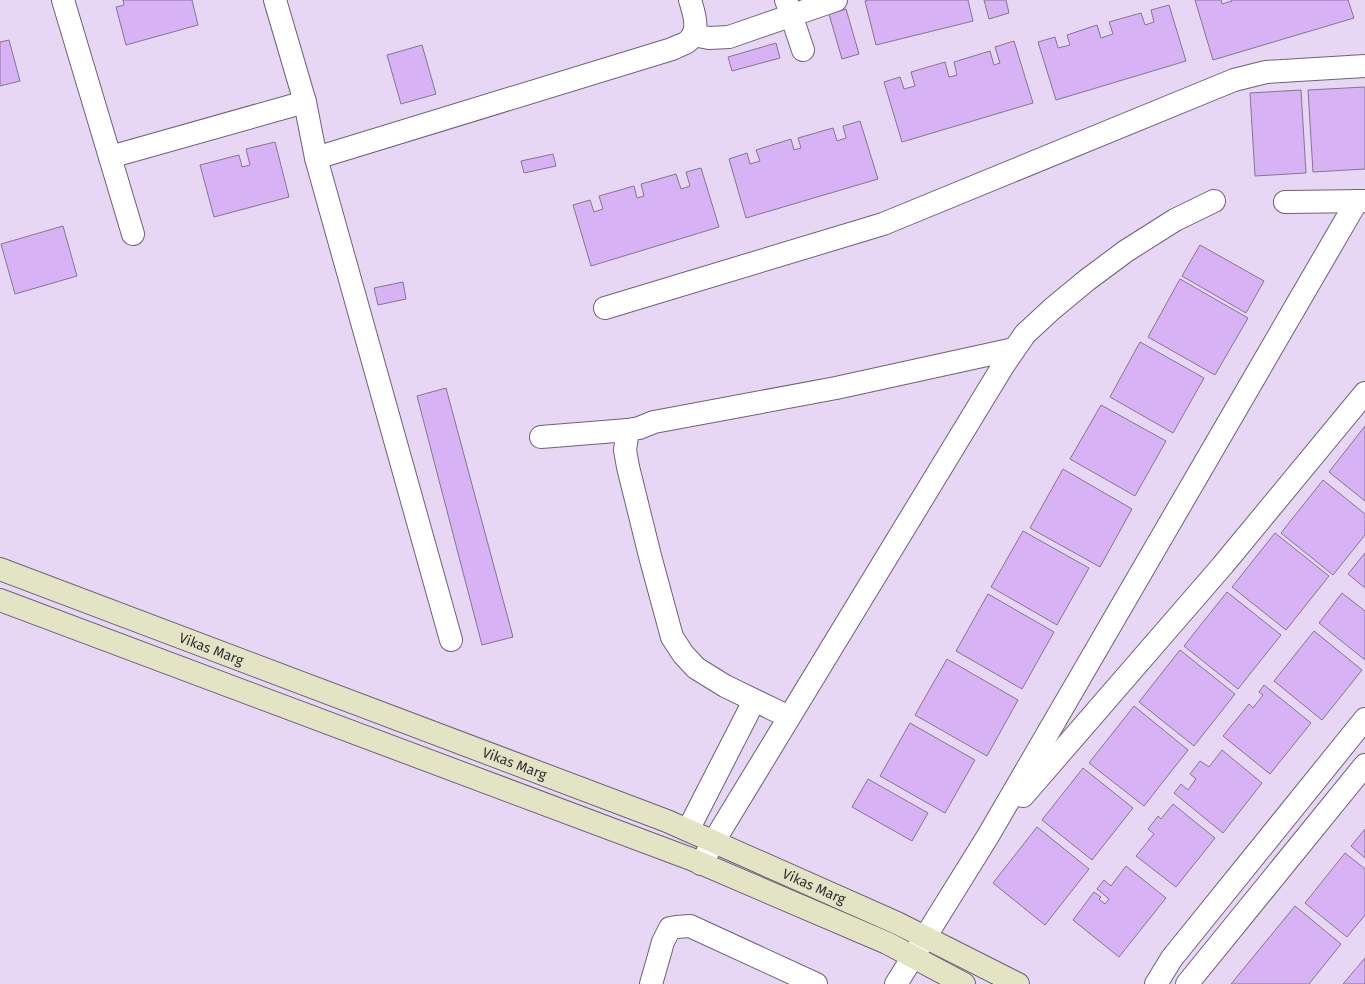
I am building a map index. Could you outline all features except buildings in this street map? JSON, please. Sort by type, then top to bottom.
[{"type":"main road","name":"Vikas Marg","points":[[0,569],[688,830],[897,923],[1018,984]]},
{"type":"main road","name":"Vikas Marg","points":[[0,600],[701,864],[887,943],[964,984]]},
{"type":"street","points":[[63,0],[133,234]]},
{"type":"street","points":[[275,0],[305,102],[316,158],[451,640]]},
{"type":"street","points":[[316,158],[672,48],[687,42],[695,30],[694,12],[690,0]]},
{"type":"street","points":[[693,35],[709,38],[729,37],[788,8],[836,0]]},
{"type":"street","points":[[788,8],[802,50]]},
{"type":"street","points":[[605,308],[883,224],[1234,80],[1266,72],[1365,66]]},
{"type":"street","points":[[110,157],[305,102]]},
{"type":"street","points":[[701,864],[913,512],[1014,349],[1025,334],[1087,280],[1126,251],[1175,220],[1214,201]]},
{"type":"street","points":[[1285,202],[1361,201]]},
{"type":"street","points":[[896,984],[988,836],[1361,201]]},
{"type":"street","points":[[541,438],[639,428],[654,422],[836,388],[1014,349]]},
{"type":"street","points":[[988,836],[1223,565],[1365,393]]},
{"type":"street","points":[[628,430],[625,450],[628,467],[672,637],[683,654],[696,668],[725,686],[789,717]]},
{"type":"street","points":[[688,830],[754,701]]},
{"type":"street","points":[[1156,984],[1172,958],[1365,719]]},
{"type":"street","points":[[1187,984],[1365,765]]},
{"type":"street","points":[[651,984],[663,942],[670,928],[690,926],[816,984]]}]
